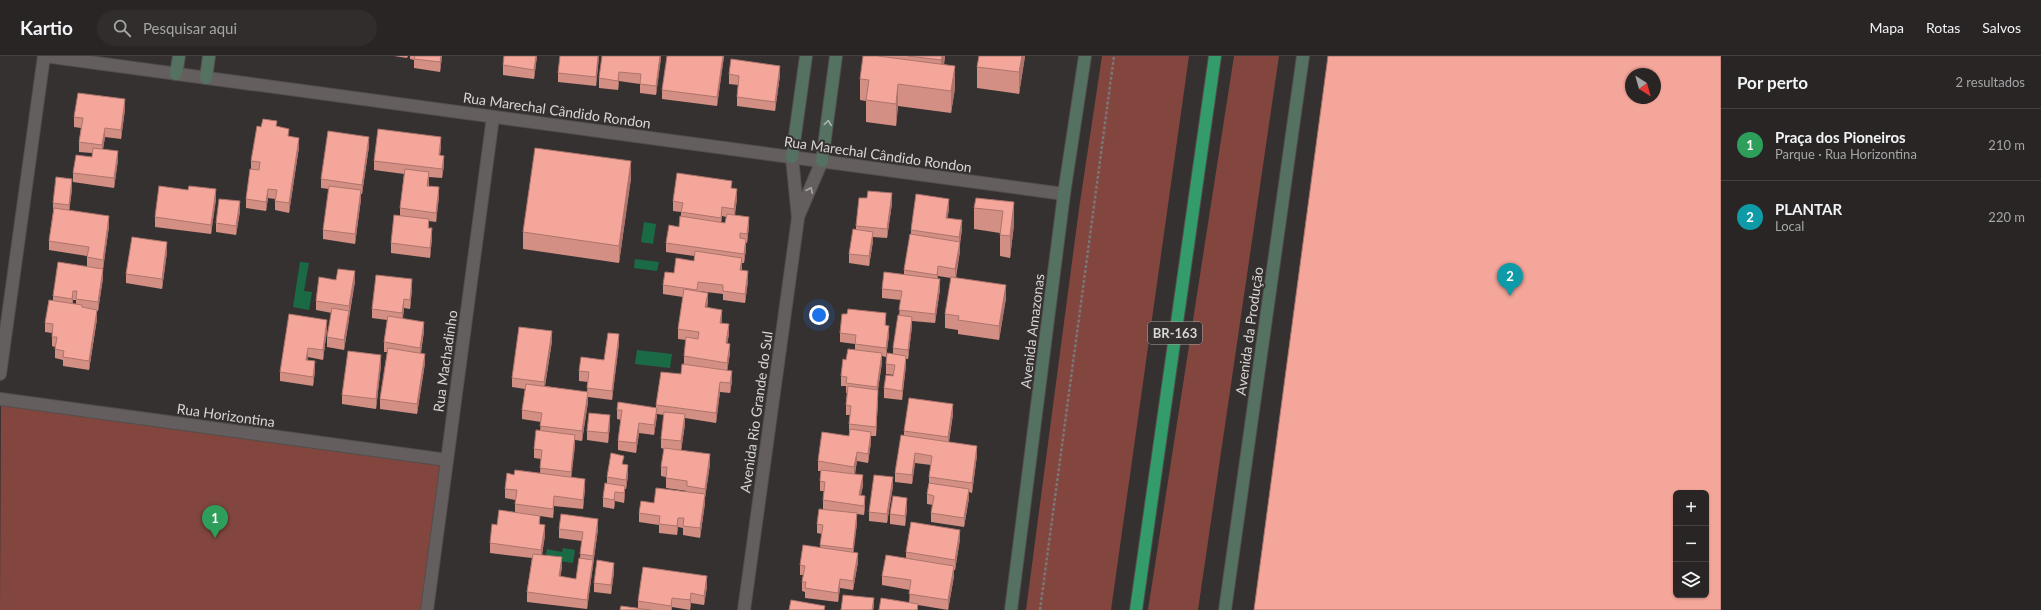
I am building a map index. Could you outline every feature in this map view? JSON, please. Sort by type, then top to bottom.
[{"type":"highway","name":"BR-163","points":[[1136,610],[1215,56]]},
{"type":"street","name":"Rua Marechal Cândido Rondon","points":[[45,56],[1064,194]]},
{"type":"street","points":[[0,374],[45,56]]},
{"type":"street","points":[[176,74],[179,56]]},
{"type":"street","points":[[206,78],[209,56]]},
{"type":"street","name":"Avenida Rio Grande do Sul","points":[[744,610],[798,218],[792,157],[806,56]]},
{"type":"street","name":"Avenida Rio Grande do Sul","points":[[798,218],[822,161],[836,56]]},
{"type":"street","name":"Avenida Amazonas","points":[[1011,610],[1064,194],[1085,56]]},
{"type":"street","name":"Avenida da Produção","points":[[1225,610],[1303,56]]},
{"type":"street","name":"Rua Machadinho","points":[[427,610],[493,117]]},
{"type":"street","name":"Rua Horizontina","points":[[0,399],[447,460]]},
{"type":"path","points":[[1040,610],[1114,56]]},
{"type":"shaded area","points":[[1102,56],[1189,56],[1111,610],[1026,610],[1079,209]]},
{"type":"shaded area","points":[[1234,56],[1279,56],[1198,610],[1148,610]]},
{"type":"shaded area","points":[[644,222],[656,224],[653,244],[641,242]]},
{"type":"shaded area","points":[[635,259],[659,262],[657,271],[634,268]]},
{"type":"shaded area","points":[[300,262],[309,263],[304,291],[312,292],[309,310],[293,307]]},
{"type":"shaded area","points":[[637,350],[672,354],[670,368],[635,364]]},
{"type":"shaded area","points":[[1,404],[441,465],[421,610],[0,610]]},
{"type":"shaded area","points":[[563,548],[575,550],[573,563],[545,559],[547,549],[562,552]]},
{"type":"building","points":[[415,56],[441,56],[440,62],[414,59]]},
{"type":"building","points":[[504,56],[536,56],[534,70],[503,65]]},
{"type":"building","points":[[560,56],[598,56],[596,77],[558,73]]},
{"type":"building","points":[[602,56],[660,56],[656,86],[640,84],[641,74],[619,72],[618,81],[599,78]]},
{"type":"building","points":[[667,56],[723,56],[717,97],[662,90]]},
{"type":"building","points":[[863,56],[878,56],[955,66],[951,91],[898,84],[896,104],[866,100],[869,80],[860,79]]},
{"type":"building","points":[[908,56],[942,56],[941,60]]},
{"type":"building","points":[[979,56],[1022,56],[1019,72],[977,67]]},
{"type":"building","points":[[1328,56],[1721,56],[1721,610],[1254,610]]},
{"type":"building","points":[[731,59],[780,66],[775,102],[737,97],[739,76],[729,74]]},
{"type":"building","points":[[78,93],[125,99],[121,130],[105,128],[102,145],[79,142],[83,118],[74,117]]},
{"type":"building","points":[[263,119],[277,121],[276,126],[289,129],[288,136],[299,138],[289,203],[275,201],[277,190],[268,189],[266,202],[246,199],[250,169],[259,170],[260,162],[251,161],[257,126],[261,127]]},
{"type":"building","points":[[378,129],[441,137],[439,155],[444,156],[442,169],[374,161]]},
{"type":"building","points":[[328,131],[369,137],[362,185],[321,179]]},
{"type":"building","points":[[93,148],[118,151],[114,178],[73,173],[76,155],[92,157]]},
{"type":"building","points":[[535,148],[631,161],[619,246],[523,232]]},
{"type":"building","points":[[405,169],[429,172],[427,186],[439,187],[436,213],[400,208]]},
{"type":"building","points":[[677,173],[732,181],[731,188],[737,189],[734,209],[722,207],[721,218],[681,212],[683,203],[673,201]]},
{"type":"building","points":[[56,177],[72,179],[69,205],[53,203]]},
{"type":"building","points":[[159,186],[188,190],[189,186],[216,189],[211,225],[155,217]]},
{"type":"building","points":[[329,186],[361,190],[355,234],[323,230]]},
{"type":"building","points":[[868,191],[892,193],[887,229],[856,226],[859,198],[867,198]]},
{"type":"building","points":[[916,194],[949,199],[946,218],[962,220],[959,237],[911,230]]},
{"type":"building","points":[[976,198],[1014,202],[1010,236],[1000,235],[1003,211],[974,208]]},
{"type":"building","points":[[219,199],[240,201],[236,226],[216,223]]},
{"type":"building","points":[[54,208],[109,216],[103,260],[87,257],[89,247],[49,241]]},
{"type":"building","points":[[727,214],[749,217],[747,234],[740,233],[740,238],[746,239],[744,254],[666,243],[669,225],[679,227],[680,216],[725,223]]},
{"type":"building","points":[[394,215],[429,219],[428,228],[432,228],[430,248],[391,243]]},
{"type":"building","points":[[853,229],[873,232],[869,256],[849,254]]},
{"type":"building","points":[[910,234],[960,242],[955,269],[938,266],[937,275],[904,270]]},
{"type":"building","points":[[132,237],[167,242],[162,279],[126,274]]},
{"type":"building","points":[[695,251],[742,258],[740,270],[748,271],[745,294],[723,291],[723,285],[698,282],[697,290],[663,285],[665,272],[674,273],[676,258],[694,261]]},
{"type":"building","points":[[58,262],[103,269],[98,302],[76,299],[77,291],[73,291],[72,299],[53,296]]},
{"type":"building","points":[[338,269],[355,271],[349,306],[316,301],[319,277],[336,280]]},
{"type":"building","points":[[884,272],[940,279],[935,314],[899,310],[902,291],[882,289]]},
{"type":"building","points":[[376,275],[412,279],[410,300],[404,299],[402,313],[372,309]]},
{"type":"building","points":[[951,277],[1006,285],[999,326],[958,320],[959,316],[945,314]]},
{"type":"building","points":[[684,289],[708,293],[705,307],[722,310],[720,323],[729,324],[726,343],[730,344],[727,363],[684,356],[686,337],[698,339],[699,332],[678,329]]},
{"type":"building","points":[[49,300],[82,305],[82,307],[97,310],[89,361],[63,357],[64,351],[55,349],[57,337],[52,337],[53,324],[45,323]]},
{"type":"building","points":[[332,308],[349,311],[344,340],[327,337]]},
{"type":"building","points":[[848,309],[886,313],[885,325],[889,326],[886,348],[855,344],[856,335],[840,333],[842,314],[847,314]]},
{"type":"building","points":[[289,314],[327,320],[323,350],[308,348],[306,360],[315,361],[313,377],[280,372]]},
{"type":"building","points":[[898,315],[912,317],[908,350],[893,348]]},
{"type":"building","points":[[388,316],[424,322],[420,348],[384,342]]},
{"type":"building","points":[[519,327],[552,331],[544,382],[512,378]]},
{"type":"building","points":[[608,333],[619,334],[612,391],[587,388],[589,372],[579,371],[581,357],[604,360]]},
{"type":"building","points":[[388,348],[425,354],[417,404],[380,399]]},
{"type":"building","points":[[848,349],[882,353],[877,387],[846,383],[847,377],[841,376],[843,359],[846,360]]},
{"type":"building","points":[[348,351],[381,355],[376,399],[342,395]]},
{"type":"building","points":[[887,353],[906,356],[902,391],[884,388],[886,375],[893,376],[895,365],[886,364]]},
{"type":"building","points":[[682,364],[732,371],[730,383],[720,382],[716,413],[656,405],[661,372],[681,374]]},
{"type":"building","points":[[526,384],[588,392],[582,431],[540,426],[542,413],[522,410]]},
{"type":"building","points":[[848,386],[878,390],[876,427],[849,424],[851,406],[846,405]]},
{"type":"building","points":[[909,398],[953,404],[948,437],[904,431]]},
{"type":"building","points":[[618,402],[657,408],[654,425],[639,423],[636,443],[618,441],[622,410],[617,410]]},
{"type":"building","points":[[664,412],[685,414],[681,441],[661,439]]},
{"type":"building","points":[[589,413],[610,415],[608,433],[587,431]]},
{"type":"building","points":[[850,429],[871,432],[868,454],[857,452],[854,467],[818,461],[822,432],[849,436]]},
{"type":"building","points":[[536,430],[575,435],[571,472],[540,468],[542,450],[534,449]]},
{"type":"building","points":[[901,435],[977,446],[972,483],[929,477],[932,456],[915,453],[912,475],[895,473]]},
{"type":"building","points":[[664,448],[710,454],[705,489],[687,486],[687,481],[666,478],[667,467],[661,467]]},
{"type":"building","points":[[611,453],[624,456],[622,464],[628,465],[626,480],[607,477]]},
{"type":"building","points":[[515,470],[585,479],[583,500],[554,496],[553,509],[515,504],[517,490],[505,489],[507,473],[514,475]]},
{"type":"building","points":[[821,470],[863,475],[859,495],[865,496],[864,506],[823,500],[825,482],[820,481]]},
{"type":"building","points":[[874,475],[893,477],[887,514],[869,512]]},
{"type":"building","points":[[605,483],[625,486],[624,493],[615,492],[614,500],[603,498]]},
{"type":"building","points":[[929,483],[969,489],[964,518],[931,513],[934,496],[927,494]]},
{"type":"building","points":[[656,488],[705,494],[700,528],[683,526],[684,518],[678,518],[677,526],[659,524],[660,516],[639,513],[641,501],[654,503]]},
{"type":"building","points":[[893,496],[907,498],[905,516],[890,514]]},
{"type":"building","points":[[819,509],[857,513],[853,549],[820,545],[823,525],[817,524]]},
{"type":"building","points":[[499,510],[540,516],[539,524],[545,525],[541,550],[490,543],[492,524],[497,525]]},
{"type":"building","points":[[561,514],[598,519],[593,556],[580,554],[583,532],[559,529]]},
{"type":"building","points":[[911,522],[960,530],[955,560],[906,552]]},
{"type":"building","points":[[803,545],[858,553],[853,581],[840,579],[838,593],[805,588],[806,582],[802,582],[805,566],[800,565]]},
{"type":"building","points":[[533,554],[562,557],[559,576],[576,579],[579,558],[593,560],[587,600],[527,592]]},
{"type":"building","points":[[886,555],[954,566],[948,600],[909,594],[911,580],[882,576]]},
{"type":"building","points":[[597,560],[614,563],[611,585],[594,583]]},
{"type":"building","points":[[643,567],[707,576],[704,596],[691,593],[690,600],[672,598],[671,606],[638,601]]},
{"type":"building","points":[[843,595],[874,598],[872,610],[841,610]]},
{"type":"building","points":[[881,598],[918,604],[917,610],[879,610]]},
{"type":"building","points":[[791,600],[825,606],[824,610],[789,610]]},
{"type":"building","points":[[621,606],[651,610],[620,610]]},
{"type":"place","name":"PLANTAR","points":[[1510,296]]},
{"type":"place","name":"Praça dos Pioneiros","points":[[215,538]]}]
